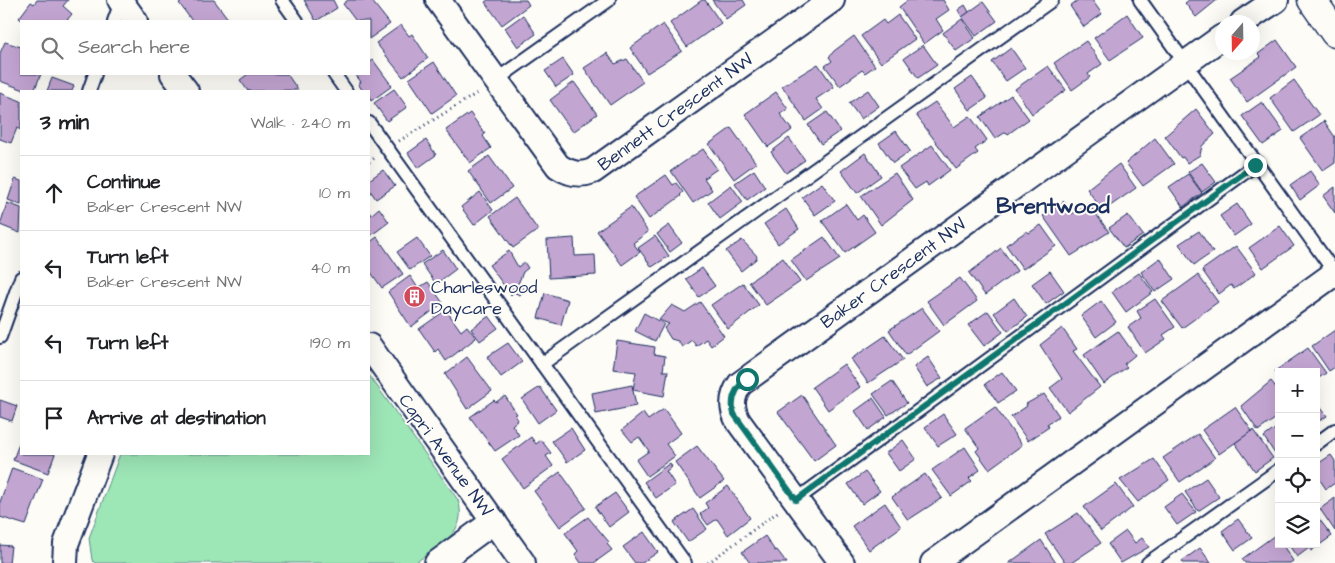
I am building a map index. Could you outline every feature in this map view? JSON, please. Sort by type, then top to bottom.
[{"type":"street","name":"Bennett Crescent NW","points":[[438,0],[558,166],[573,174],[587,174],[593,171],[832,0]]},
{"type":"street","points":[[1254,15],[1276,0]]},
{"type":"street","points":[[1312,0],[1335,33]]},
{"type":"street","points":[[119,8],[134,20]]},
{"type":"street","name":"Baker Crescent NW","points":[[842,563],[734,414],[733,399],[740,384],[1215,42]]},
{"type":"street","points":[[174,75],[185,90]]},
{"type":"street","points":[[933,563],[1335,273]]},
{"type":"street","name":"Capri Avenue NW","points":[[370,347],[523,563]]},
{"type":"street","points":[[65,563],[66,544],[100,455]]},
{"type":"street","points":[[437,563],[494,521]]},
{"type":"lane","points":[[282,0],[296,20]]},
{"type":"lane","points":[[496,80],[609,0]]},
{"type":"lane","points":[[542,364],[1052,0]]},
{"type":"lane","points":[[1140,0],[1255,165],[1335,273]]},
{"type":"lane","points":[[89,90],[95,75]]},
{"type":"lane","points":[[335,75],[345,90]]},
{"type":"lane","points":[[370,124],[685,563]]},
{"type":"lane","points":[[796,500],[1255,165]]},
{"type":"lane","points":[[0,337],[20,281]]},
{"type":"lane","points":[[1320,441],[1335,430]]},
{"type":"lane","points":[[1148,563],[1275,473]]},
{"type":"path","points":[[370,161],[496,80]]},
{"type":"path","points":[[708,563],[796,500]]},
{"type":"green space","points":[[370,376],[458,500],[460,511],[459,521],[449,538],[415,563],[95,563],[92,560],[89,538],[120,455],[370,455]]},
{"type":"building","points":[[37,0],[68,0],[63,6],[72,14],[67,20],[22,20],[19,18],[31,2],[34,4]]},
{"type":"building","points":[[184,0],[214,0],[229,20],[191,20],[179,3]]},
{"type":"building","points":[[304,0],[333,0],[337,8],[315,20]]},
{"type":"building","points":[[348,0],[371,0],[390,24],[370,38],[370,20],[355,20],[343,4]]},
{"type":"building","points":[[488,0],[526,0],[529,5],[502,25],[485,2]]},
{"type":"building","points":[[702,0],[705,0],[721,23],[687,47],[670,23]]},
{"type":"building","points":[[712,0],[743,0],[746,5],[726,19]]},
{"type":"building","points":[[908,0],[943,0],[949,10],[936,19],[943,30],[924,44],[899,7]]},
{"type":"building","points":[[1078,0],[1092,0],[1102,14],[1084,27],[1070,6]]},
{"type":"building","points":[[1189,0],[1217,0],[1196,17],[1185,3]]},
{"type":"building","points":[[983,2],[997,21],[976,36],[962,17]]},
{"type":"building","points":[[965,5],[969,12],[962,17],[958,10]]},
{"type":"building","points":[[1127,14],[1143,38],[1110,60],[1094,38]]},
{"type":"building","points":[[523,15],[536,34],[518,47],[505,28]]},
{"type":"building","points":[[898,15],[915,39],[881,63],[861,36],[883,20],[886,24]]},
{"type":"building","points":[[962,19],[975,38],[956,51],[943,33]]},
{"type":"building","points":[[663,24],[682,51],[647,73],[630,48]]},
{"type":"building","points":[[401,25],[409,36],[412,34],[428,58],[403,77],[376,43]]},
{"type":"building","points":[[854,36],[875,66],[865,73],[862,70],[840,86],[825,66],[832,61],[829,57],[834,51]]},
{"type":"building","points":[[1277,40],[1296,67],[1247,102],[1230,78],[1257,60],[1260,60],[1260,53]]},
{"type":"building","points":[[1086,41],[1102,64],[1088,74],[1090,77],[1072,90],[1054,63]]},
{"type":"building","points":[[5,42],[20,47],[20,75],[41,75],[34,90],[24,90],[0,81],[0,53]]},
{"type":"building","points":[[923,45],[937,65],[918,78],[904,58]]},
{"type":"building","points":[[1011,48],[1025,68],[1006,81],[992,62]]},
{"type":"building","points":[[607,53],[615,64],[627,59],[643,82],[610,105],[584,68]]},
{"type":"building","points":[[563,59],[574,75],[556,87],[545,71]]},
{"type":"building","points":[[373,60],[392,86],[371,101],[370,90],[362,90],[358,84],[361,82],[356,75],[370,75],[370,62]]},
{"type":"building","points":[[434,62],[456,96],[432,113],[409,79]]},
{"type":"building","points":[[818,64],[834,87],[816,99],[823,109],[806,121],[782,86]]},
{"type":"building","points":[[1048,66],[1066,90],[1032,114],[1015,89]]},
{"type":"building","points":[[247,75],[288,75],[298,90],[247,90],[240,80]]},
{"type":"building","points":[[972,77],[987,98],[970,110],[955,89]]},
{"type":"building","points":[[52,78],[74,86],[72,90],[47,90]]},
{"type":"building","points":[[1294,80],[1319,115],[1294,132],[1270,98]]},
{"type":"building","points":[[574,82],[597,114],[573,132],[550,100]]},
{"type":"building","points":[[394,89],[407,107],[387,121],[374,103]]},
{"type":"building","points":[[868,90],[879,106],[861,119],[849,103]]},
{"type":"building","points":[[776,92],[788,109],[780,114],[792,130],[768,147],[745,114]]},
{"type":"building","points":[[0,93],[20,101],[20,130],[17,128],[11,143],[0,139]]},
{"type":"building","points":[[1011,95],[1029,119],[1008,134],[1006,132],[995,139],[980,117]]},
{"type":"building","points":[[935,102],[954,127],[970,116],[987,140],[975,149],[978,153],[956,169],[916,115]]},
{"type":"building","points":[[1262,102],[1283,131],[1263,145],[1242,116]]},
{"type":"building","points":[[1196,109],[1215,134],[1202,146],[1200,155],[1187,163],[1165,136]]},
{"type":"building","points":[[827,112],[840,131],[821,144],[808,125]]},
{"type":"building","points":[[470,113],[485,134],[483,136],[491,148],[470,163],[446,130]]},
{"type":"building","points":[[1324,121],[1335,137],[1335,163],[1323,171],[1300,138]]},
{"type":"building","points":[[731,128],[756,163],[734,179],[709,144]]},
{"type":"building","points":[[896,131],[910,151],[893,163],[879,143]]},
{"type":"building","points":[[789,138],[805,160],[786,173],[771,152]]},
{"type":"building","points":[[1155,138],[1174,164],[1143,186],[1126,163]]},
{"type":"building","points":[[426,140],[436,155],[418,168],[408,153]]},
{"type":"building","points":[[932,145],[950,170],[928,186],[926,182],[915,189],[899,168]]},
{"type":"building","points":[[703,149],[717,169],[704,178],[712,190],[693,203],[671,171]]},
{"type":"building","points":[[865,153],[881,176],[857,193],[841,171]]},
{"type":"building","points":[[489,156],[512,188],[491,203],[468,171]]},
{"type":"building","points":[[1202,163],[1216,182],[1202,192],[1188,172]]},
{"type":"building","points":[[1119,164],[1136,188],[1103,211],[1087,189]]},
{"type":"building","points":[[383,170],[395,186],[376,199],[370,190],[370,179]]},
{"type":"building","points":[[754,170],[765,187],[747,200],[735,183]]},
{"type":"building","points":[[1310,171],[1320,185],[1300,200],[1290,185]]},
{"type":"building","points":[[895,173],[913,200],[881,225],[861,196]]},
{"type":"building","points":[[1188,174],[1202,193],[1183,207],[1169,187]]},
{"type":"building","points":[[666,175],[673,185],[676,183],[683,192],[681,196],[649,219],[634,197]]},
{"type":"building","points":[[15,179],[20,181],[20,205],[8,200]]},
{"type":"building","points":[[822,183],[835,201],[815,215],[802,197]]},
{"type":"building","points":[[731,185],[743,202],[720,219],[708,202]]},
{"type":"building","points":[[1335,187],[1335,213],[1323,196]]},
{"type":"building","points":[[480,192],[493,210],[474,225],[461,207]]},
{"type":"building","points":[[515,198],[538,230],[513,248],[490,216]]},
{"type":"building","points":[[1064,201],[1072,214],[1088,203],[1109,232],[1071,256],[1043,216]]},
{"type":"building","points":[[7,203],[20,208],[20,233],[0,225]]},
{"type":"building","points":[[846,204],[857,220],[863,215],[875,232],[845,253],[822,221]]},
{"type":"building","points":[[1237,204],[1251,224],[1234,236],[1220,216]]},
{"type":"building","points":[[631,207],[648,232],[633,243],[640,252],[622,265],[597,231]]},
{"type":"building","points":[[379,208],[389,222],[370,236],[370,214],[371,215]]},
{"type":"building","points":[[786,209],[799,229],[778,244],[764,224]]},
{"type":"building","points":[[1128,215],[1143,235],[1124,248],[1109,228]]},
{"type":"building","points":[[669,225],[682,243],[670,252],[657,234]]},
{"type":"building","points":[[1041,225],[1056,246],[1023,269],[1006,245],[1027,231],[1029,233]]},
{"type":"building","points":[[1280,226],[1294,246],[1263,268],[1249,248]]},
{"type":"building","points":[[1199,231],[1213,252],[1194,265],[1179,244]]},
{"type":"building","points":[[655,236],[669,256],[652,267],[638,248]]},
{"type":"building","points":[[377,237],[403,274],[382,288],[370,271],[370,242]]},
{"type":"building","points":[[824,237],[840,259],[806,281],[791,260]]},
{"type":"building","points":[[417,238],[430,256],[410,270],[397,252]]},
{"type":"building","points":[[574,238],[575,256],[595,255],[596,275],[549,278],[547,240]]},
{"type":"building","points":[[742,240],[757,256],[756,259],[741,271],[726,251]]},
{"type":"building","points":[[1236,246],[1256,273],[1234,289],[1231,285],[1219,294],[1202,270]]},
{"type":"building","points":[[1001,248],[1017,271],[985,295],[969,273]]},
{"type":"building","points":[[443,250],[456,269],[436,284],[422,264]]},
{"type":"building","points":[[509,251],[518,267],[524,262],[528,268],[523,272],[518,284],[524,288],[520,295],[513,292],[511,295],[489,265]]},
{"type":"building","points":[[783,258],[800,282],[766,305],[749,282]]},
{"type":"building","points":[[1160,258],[1174,279],[1155,292],[1141,272]]},
{"type":"building","points":[[702,268],[715,286],[699,297],[686,279]]},
{"type":"building","points":[[1050,271],[1064,291],[1046,304],[1032,284]]},
{"type":"building","points":[[1139,273],[1153,292],[1126,312],[1112,292]]},
{"type":"building","points":[[1198,275],[1218,302],[1182,328],[1162,301]]},
{"type":"building","name":"Charleswood Daycare","points":[[410,276],[418,288],[428,282],[443,303],[411,327],[388,292]]},
{"type":"building","points":[[960,278],[977,301],[944,325],[927,301]]},
{"type":"building","points":[[743,283],[759,305],[728,329],[711,305]]},
{"type":"building","points":[[545,293],[568,300],[561,325],[538,318]]},
{"type":"building","points":[[1014,298],[1027,317],[1008,331],[994,313]]},
{"type":"building","points":[[1155,299],[1175,327],[1163,335],[1166,339],[1145,353],[1128,327],[1141,318],[1137,311]]},
{"type":"building","points":[[1101,301],[1116,322],[1096,337],[1081,316]]},
{"type":"building","points":[[700,302],[724,336],[711,346],[706,339],[696,346],[692,340],[682,347],[678,341],[671,339],[664,328],[669,324],[659,320],[672,305],[685,312]]},
{"type":"building","points":[[922,308],[939,331],[906,355],[889,330]]},
{"type":"building","points":[[446,310],[461,331],[467,326],[476,338],[446,361],[438,349],[435,352],[419,329]]},
{"type":"building","points":[[988,311],[1003,332],[984,346],[968,325]]},
{"type":"building","points":[[644,313],[664,324],[655,341],[635,331]]},
{"type":"building","points":[[489,316],[498,328],[480,341],[471,329]]},
{"type":"building","points":[[1062,328],[1077,349],[1073,351],[1100,387],[1068,412],[1050,388],[1062,379],[1040,345]]},
{"type":"building","points":[[1335,330],[1335,367],[1329,371],[1312,346]]},
{"type":"building","points":[[1118,331],[1135,355],[1124,364],[1127,367],[1104,384],[1084,355]]},
{"type":"building","points":[[885,336],[903,360],[868,383],[851,359]]},
{"type":"building","points":[[617,341],[655,347],[654,354],[665,356],[663,371],[668,371],[664,396],[633,390],[636,372],[613,369]]},
{"type":"building","points":[[508,343],[522,362],[501,377],[487,357]]},
{"type":"building","points":[[1308,348],[1326,373],[1320,377],[1320,368],[1279,368]]},
{"type":"building","points":[[467,357],[492,391],[467,409],[445,374]]},
{"type":"building","points":[[928,357],[942,378],[927,387],[914,367]]},
{"type":"building","points":[[844,364],[860,387],[828,410],[812,387]]},
{"type":"building","points":[[1002,372],[1016,391],[998,403],[985,384]]},
{"type":"building","points":[[892,381],[907,403],[888,415],[873,394]]},
{"type":"building","points":[[1271,381],[1275,386],[1275,419],[1258,431],[1241,406]]},
{"type":"building","points":[[632,385],[636,406],[596,414],[592,393]]},
{"type":"building","points":[[540,387],[556,410],[538,423],[522,399]]},
{"type":"building","points":[[1044,394],[1059,416],[1047,424],[1049,427],[1028,441],[1011,417],[1027,406],[1026,404]]},
{"type":"building","points":[[802,395],[836,445],[814,461],[778,412]]},
{"type":"building","points":[[505,396],[517,414],[515,415],[518,420],[512,425],[519,435],[495,451],[470,417],[494,400],[496,402]]},
{"type":"building","points":[[873,398],[886,417],[868,430],[855,411]]},
{"type":"building","points":[[0,400],[17,406],[12,421],[0,417]]},
{"type":"building","points":[[1320,406],[1327,416],[1320,420]]},
{"type":"building","points":[[995,407],[1022,445],[989,469],[976,451],[979,448],[965,428]]},
{"type":"building","points":[[1235,407],[1252,431],[1219,454],[1202,430]]},
{"type":"building","points":[[664,409],[681,433],[666,444],[675,456],[647,476],[636,460],[649,451],[639,437],[632,442],[622,430],[643,413],[648,420]]},
{"type":"building","points":[[943,414],[957,434],[938,446],[925,427]]},
{"type":"building","points":[[571,428],[585,450],[567,462],[552,441]]},
{"type":"building","points":[[1275,429],[1275,454],[1264,437]]},
{"type":"building","points":[[1253,430],[1273,458],[1255,471],[1235,443]]},
{"type":"building","points":[[1198,434],[1215,458],[1180,482],[1163,458]]},
{"type":"building","points":[[531,437],[536,444],[541,440],[551,453],[546,456],[553,466],[523,488],[502,459]]},
{"type":"building","points":[[903,440],[916,459],[899,471],[886,453]]},
{"type":"building","points":[[20,441],[20,455],[55,455],[48,473],[13,460]]},
{"type":"building","points":[[697,446],[724,481],[700,498],[675,462]]},
{"type":"building","points":[[965,447],[980,470],[969,478],[972,481],[951,496],[932,470]]},
{"type":"building","points":[[1331,455],[1335,461],[1335,483],[1326,489],[1320,480],[1320,462]]},
{"type":"building","points":[[1154,459],[1169,480],[1138,502],[1120,480]]},
{"type":"building","points":[[670,463],[672,467],[666,471],[675,485],[656,498],[644,482]]},
{"type":"building","points":[[12,468],[43,479],[26,525],[0,517],[0,502]]},
{"type":"building","points":[[560,472],[586,508],[560,527],[534,491]]},
{"type":"building","points":[[865,472],[880,491],[862,504],[848,484]]},
{"type":"building","points":[[925,474],[942,498],[908,520],[892,497]]},
{"type":"building","points":[[1206,478],[1219,497],[1198,511],[1185,492]]},
{"type":"building","points":[[1116,484],[1133,507],[1101,531],[1084,507]]},
{"type":"building","points":[[728,486],[750,518],[728,535],[717,519],[708,525],[700,514],[708,508],[705,503]]},
{"type":"building","points":[[615,493],[629,512],[609,527],[595,507]]},
{"type":"building","points":[[1182,494],[1196,512],[1177,525],[1164,507]]},
{"type":"building","points":[[1335,498],[1335,531],[1320,509]]},
{"type":"building","points":[[885,503],[901,527],[869,550],[852,526]]},
{"type":"building","points":[[693,509],[707,529],[688,542],[674,522]]},
{"type":"building","points":[[1078,513],[1101,543],[1071,563],[1065,563],[1045,534]]},
{"type":"building","points":[[588,517],[609,542],[607,544],[612,550],[594,563],[581,563],[575,554],[578,551],[565,533]]},
{"type":"building","points":[[1238,519],[1252,538],[1235,550],[1222,531]]},
{"type":"building","points":[[1320,520],[1332,536],[1320,545]]},
{"type":"building","points":[[1126,531],[1135,543],[1142,538],[1149,547],[1121,563],[1108,544]]},
{"type":"building","points":[[644,532],[658,552],[642,563],[635,563],[623,547]]},
{"type":"building","points":[[1275,535],[1275,548],[1285,548],[1293,561],[1290,563],[1245,563],[1242,559]]},
{"type":"building","points":[[765,536],[775,551],[777,550],[787,563],[750,563],[742,552]]},
{"type":"building","points":[[1041,540],[1056,563],[1009,563]]},
{"type":"building","points":[[0,545],[11,546],[9,563],[0,563]]},
{"type":"building","points":[[1200,548],[1211,563],[1183,563],[1182,561]]},
{"type":"building","points":[[1291,548],[1309,548],[1297,557]]},
{"type":"place","name":"Charleswood Daycare","points":[[415,297]]},
{"type":"district","name":"Brentwood","points":[[1053,205]]},
{"type":"route","points":[[747,379],[735,391],[732,407],[734,414],[796,500],[1255,165]]}]
